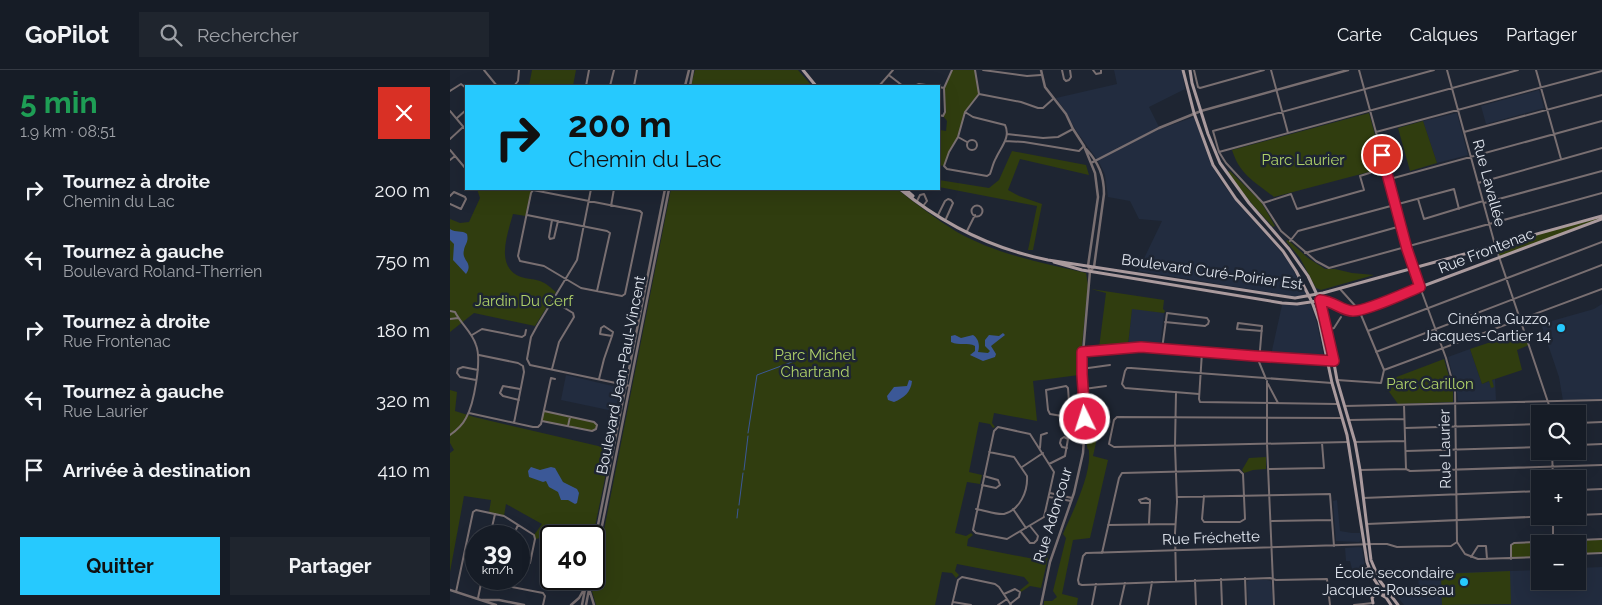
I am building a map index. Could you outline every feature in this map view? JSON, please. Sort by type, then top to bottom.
[{"type":"main road","points":[[803,70],[815,85]]},
{"type":"main road","points":[[1183,70],[1194,113],[1209,155],[1219,175],[1236,199],[1283,251],[1312,302],[1348,442],[1369,568],[1372,576],[1391,605]]},
{"type":"main road","points":[[1190,70],[1192,83],[1212,146],[1227,174],[1249,203],[1290,248],[1308,276],[1320,300],[1328,330],[1337,380],[1355,442],[1371,560],[1375,570],[1398,605]]},
{"type":"main road","name":"Boulevard Curé-Poirier Est","points":[[901,190],[944,221],[966,233],[1012,252],[1048,260],[1295,298],[1317,294],[1602,218]]},
{"type":"main road","name":"Boulevard Curé-Poirier Est","points":[[906,190],[917,201]]},
{"type":"main road","name":"Rue Frontenac","points":[[1359,310],[1602,218]]},
{"type":"main road","name":"Boulevard Curé-Poirier Est","points":[[1048,260],[1067,267],[1282,303],[1297,304],[1320,300]]},
{"type":"main road","points":[[1320,300],[1330,301],[1347,310],[1359,310]]},
{"type":"main road","points":[[1373,604],[1372,598],[1375,594],[1380,594],[1387,599]]},
{"type":"street","points":[[484,70],[497,85]]},
{"type":"street","points":[[586,85],[589,70]]},
{"type":"street","points":[[610,85],[614,70]]},
{"type":"street","points":[[634,85],[638,70]]},
{"type":"street","points":[[685,85],[689,70]]},
{"type":"street","points":[[690,85],[693,70]]},
{"type":"street","points":[[880,85],[890,76],[893,70]]},
{"type":"street","points":[[940,115],[943,116],[945,112],[944,88],[952,70]]},
{"type":"street","points":[[965,112],[973,117],[1005,125],[1007,134],[1005,141],[990,174],[987,176],[946,169],[944,166],[947,156],[958,137],[965,112],[979,94],[975,70]]},
{"type":"street","points":[[983,70],[1026,76],[1041,75]]},
{"type":"street","points":[[1041,70],[1044,87],[1066,114],[1072,129],[1096,160],[1102,172],[1104,189],[1094,266],[1090,271]]},
{"type":"street","points":[[1062,70],[1066,81],[1071,77],[1070,70]]},
{"type":"street","points":[[1093,70],[1096,74],[1100,73],[1101,70]]},
{"type":"street","points":[[1194,70],[1198,87],[1200,88],[1264,70]]},
{"type":"street","points":[[1270,70],[1288,133]]},
{"type":"street","points":[[1091,163],[1159,128],[1194,113],[1348,70]]},
{"type":"street","name":"Rue Laurier","points":[[1358,70],[1413,268],[1450,374],[1456,404],[1457,542]]},
{"type":"street","points":[[1434,70],[1213,131],[1219,152],[1230,169],[1263,203],[1280,231],[1305,253],[1322,265],[1330,268],[1602,193]]},
{"type":"street","name":"Rue Lavallée","points":[[1447,70],[1495,245],[1549,405]]},
{"type":"street","points":[[1219,152],[1518,70]]},
{"type":"street","points":[[1536,70],[1561,160]]},
{"type":"street","points":[[515,85],[518,81],[518,71]]},
{"type":"street","points":[[1376,132],[1602,71]]},
{"type":"street","points":[[890,76],[902,85]]},
{"type":"street","points":[[450,91],[460,84],[465,87]]},
{"type":"street","points":[[940,87],[944,88]]},
{"type":"street","points":[[979,94],[1021,102],[1038,108],[1043,108],[1053,99]]},
{"type":"street","points":[[1464,132],[1602,96]]},
{"type":"street","points":[[450,111],[464,127],[450,139]]},
{"type":"street","points":[[456,118],[465,111]]},
{"type":"street","points":[[1389,180],[1602,122]]},
{"type":"street","points":[[1007,134],[1043,138],[1058,137],[1072,129]]},
{"type":"street","points":[[958,137],[967,142]]},
{"type":"street","points":[[1043,138],[1043,145]]},
{"type":"street","points":[[1005,141],[1079,150],[1084,146]]},
{"type":"street","points":[[1084,146],[1098,185],[1088,266]]},
{"type":"street","points":[[1478,183],[1602,148]]},
{"type":"street","points":[[450,150],[465,168]]},
{"type":"street","points":[[450,160],[455,156]]},
{"type":"street","points":[[1263,203],[1291,194],[1296,209],[1364,190],[1360,176],[1386,168]]},
{"type":"street","points":[[1418,199],[1424,219],[1602,171]]},
{"type":"street","points":[[1290,241],[1298,231],[1454,189],[1459,209]]},
{"type":"street","points":[[533,190],[588,202],[640,211],[642,213],[625,294],[622,296],[581,288],[544,266],[520,261],[519,259],[526,215],[533,190]]},
{"type":"street","points":[[591,190],[577,260],[531,337],[527,359],[530,365],[630,386]]},
{"type":"street","points":[[610,206],[614,190]]},
{"type":"street","name":"Boulevard Jean-Paul-Vincent","points":[[598,525],[665,190]]},
{"type":"street","name":"Boulevard Jean-Paul-Vincent","points":[[602,525],[669,190]]},
{"type":"street","points":[[450,196],[454,192],[466,199],[461,209],[450,204]]},
{"type":"street","points":[[917,201],[920,195],[924,194],[927,201],[923,206]]},
{"type":"street","points":[[938,216],[945,201],[951,200],[952,203],[944,221]]},
{"type":"street","points":[[975,205],[979,206],[983,211],[981,216],[975,216],[971,210],[975,205]]},
{"type":"street","points":[[526,215],[610,233],[597,291]]},
{"type":"street","points":[[966,233],[975,216]]},
{"type":"street","points":[[552,220],[550,239],[554,238],[558,221]]},
{"type":"street","points":[[1305,253],[1401,226]]},
{"type":"street","points":[[1368,331],[1602,242]]},
{"type":"street","points":[[1376,352],[1602,265]]},
{"type":"street","name":"Rue Adoncour","points":[[1041,605],[1050,562],[1072,500],[1084,448],[1085,423],[1081,369],[1090,271],[1088,266]]},
{"type":"street","points":[[1337,380],[1381,383],[1384,370],[1359,310],[1340,288]]},
{"type":"street","points":[[1384,370],[1602,289]]},
{"type":"street","points":[[552,300],[573,313],[574,317],[559,342],[552,370]]},
{"type":"street","points":[[450,311],[455,312],[472,335],[479,355],[478,370],[468,413],[461,426],[450,435]]},
{"type":"street","points":[[1162,349],[1165,322],[1166,314],[1169,312],[1207,318],[1209,321],[1206,326],[1165,322]]},
{"type":"street","points":[[1328,330],[1334,328],[1341,316]]},
{"type":"street","points":[[450,319],[458,318]]},
{"type":"street","points":[[1262,331],[1237,328],[1238,322],[1262,326],[1262,331],[1258,357],[1266,380],[1278,403]]},
{"type":"street","points":[[599,379],[604,359],[612,336],[613,332],[608,327],[600,328],[600,334],[612,336]]},
{"type":"street","points":[[472,335],[482,329],[522,337],[525,335],[526,330]]},
{"type":"street","points":[[1082,352],[1135,347],[1334,361]]},
{"type":"street","points":[[1202,352],[1200,402],[1338,404]]},
{"type":"street","points":[[479,355],[518,363],[523,366],[524,372],[514,423]]},
{"type":"street","points":[[1081,369],[1110,365]]},
{"type":"street","points":[[476,380],[460,377],[457,373],[458,369],[463,367],[478,370]]},
{"type":"street","points":[[1199,394],[1124,388],[1122,382],[1125,370],[1128,368],[1266,380],[1332,383]]},
{"type":"street","points":[[468,413],[536,428],[542,421],[551,378],[555,379]]},
{"type":"street","points":[[1266,380],[1274,605]]},
{"type":"street","points":[[519,400],[503,396],[500,393],[503,386],[521,389]]},
{"type":"street","points":[[1067,386],[1070,403],[1070,417],[1050,414],[1046,390],[1048,388],[1067,386]]},
{"type":"street","points":[[1083,389],[1106,386]]},
{"type":"street","points":[[1176,392],[1176,581]]},
{"type":"street","points":[[1345,406],[1602,400]]},
{"type":"street","points":[[1070,403],[1084,401]]},
{"type":"street","points":[[1404,405],[1406,469]]},
{"type":"street","points":[[542,421],[592,431],[596,429],[597,425],[594,422],[544,412]]},
{"type":"street","points":[[568,426],[570,417]]},
{"type":"street","points":[[1342,418],[1117,417],[1114,419],[1109,441],[1111,446],[1348,442]]},
{"type":"street","points":[[1348,420],[1404,418]]},
{"type":"street","points":[[1586,423],[1602,422]]},
{"type":"street","points":[[1405,428],[1531,424]]},
{"type":"street","points":[[998,427],[1030,434],[1054,472],[1050,497],[1044,516],[1007,539],[976,533],[973,530],[989,452],[994,430],[998,427]]},
{"type":"street","points":[[1040,448],[1041,435],[1047,433]]},
{"type":"street","points":[[1049,464],[1065,456],[1067,448],[1068,439],[1064,437],[1060,439],[1060,443],[1062,447],[1067,448]]},
{"type":"street","points":[[1355,442],[1405,441]]},
{"type":"street","points":[[1268,469],[1324,468],[1322,443]]},
{"type":"street","points":[[1586,445],[1602,444]]},
{"type":"street","points":[[1406,451],[1531,447]]},
{"type":"street","points":[[976,509],[1002,514],[1013,508],[1024,498],[1028,479],[1022,467],[1014,457],[989,452]]},
{"type":"street","points":[[1022,467],[1043,453]]},
{"type":"street","points":[[1552,460],[1552,467]]},
{"type":"street","points":[[1360,470],[1406,469],[1410,471],[1602,466]]},
{"type":"street","points":[[1102,552],[1121,474],[1240,470],[1243,474],[1245,517],[1243,521],[1206,523],[1202,519],[1204,496]]},
{"type":"street","points":[[982,485],[996,488],[1000,485],[998,480],[984,476]]},
{"type":"street","points":[[1586,490],[1602,489]]},
{"type":"street","points":[[1363,498],[1531,491]]},
{"type":"street","points":[[1050,493],[1072,500]]},
{"type":"street","points":[[1177,497],[1330,494],[1334,546]]},
{"type":"street","points":[[1050,497],[1072,500]]},
{"type":"street","points":[[1148,525],[1150,503]]},
{"type":"street","points":[[1013,508],[1026,528]]},
{"type":"street","points":[[456,592],[473,512],[476,510],[504,516],[518,525]]},
{"type":"street","points":[[492,525],[495,514]]},
{"type":"street","points":[[1586,515],[1602,514]]},
{"type":"street","points":[[1367,524],[1531,517]]},
{"type":"street","points":[[1271,521],[1332,520]]},
{"type":"street","points":[[1108,525],[1175,524]]},
{"type":"street","points":[[1021,532],[1030,543],[1035,542],[1038,540],[1038,536],[1030,526]]},
{"type":"street","points":[[530,534],[534,537],[530,562]]},
{"type":"street","points":[[1586,540],[1602,540]]},
{"type":"street","points":[[1457,542],[1471,557],[1478,560],[1531,557]]},
{"type":"street","name":"Rue Fréchette","points":[[1096,584],[1079,584],[1078,580],[1084,554],[1369,544],[1387,544],[1397,547],[1450,546],[1457,542]]},
{"type":"street","points":[[1511,558],[1512,544],[1531,543]]},
{"type":"street","points":[[1471,557],[1478,546],[1486,546],[1487,559]]},
{"type":"street","points":[[1586,554],[1602,553]]},
{"type":"street","points":[[1369,568],[1353,570],[1353,578],[1372,576]]},
{"type":"street","points":[[952,605],[960,578],[995,584],[1011,604],[1019,597],[1020,592],[1015,589],[1004,594]]},
{"type":"street","points":[[1245,578],[1246,605]]},
{"type":"street","points":[[1092,605],[1096,584],[1270,578],[1327,579],[1330,605]]},
{"type":"street","points":[[1221,579],[1222,605]]},
{"type":"street","points":[[1195,580],[1196,605]]},
{"type":"street","points":[[1148,605],[1152,582]]},
{"type":"street","points":[[1120,605],[1124,583]]},
{"type":"street","points":[[450,590],[496,605]]},
{"type":"street","points":[[478,600],[480,590]]},
{"type":"street","points":[[529,590],[543,593],[545,596],[543,605]]},
{"type":"street","points":[[571,605],[579,598],[583,590]]},
{"type":"street","points":[[582,605],[585,590]]},
{"type":"street","points":[[586,605],[589,590]]},
{"type":"street","points":[[589,590],[594,605]]},
{"type":"street","points":[[998,605],[1007,599]]},
{"type":"street","points":[[478,600],[524,605]]},
{"type":"street","points":[[953,602],[971,605]]},
{"type":"street","points":[[1354,605],[1373,604]]},
{"type":"shaded area","points":[[1114,70],[1182,70],[1185,89],[1149,107],[1160,129],[1194,117],[1211,164],[1222,183],[1282,253],[1306,294],[1298,297],[1138,271],[1162,221],[1139,219],[1130,201],[1108,197],[1105,175],[1099,162],[1077,132],[1056,98],[1117,84]]},
{"type":"shaded area","points":[[1539,90],[1544,108],[1486,124],[1481,106]]},
{"type":"shaded area","points":[[1457,113],[1468,155],[1437,163],[1423,121]]},
{"type":"shaded area","points":[[1310,304],[1317,323],[1324,358],[1271,355],[1282,305]]},
{"type":"shaded area","points":[[1602,304],[1602,400],[1563,401],[1559,377],[1541,324],[1594,309]]},
{"type":"shaded area","points":[[1132,308],[1164,313],[1160,346],[1128,345]]},
{"type":"shaded area","points":[[1470,349],[1482,384],[1495,379],[1496,400],[1458,401],[1448,357]]},
{"type":"shaded area","points":[[566,375],[621,388],[618,412],[561,400]]},
{"type":"shaded area","points":[[1337,500],[1340,531],[1360,533],[1361,540],[1359,542],[1336,541],[1333,501]]},
{"type":"shaded area","points":[[1345,548],[1362,548],[1365,567],[1352,569],[1350,561],[1346,561]]},
{"type":"shaded area","points":[[1602,567],[1602,605],[1404,605],[1393,591],[1419,591],[1418,574],[1531,570],[1531,590],[1586,590],[1586,568]]},
{"type":"shaded area","points":[[1249,580],[1271,581],[1273,605],[1248,605],[1247,582]]},
{"type":"green space","points":[[532,70],[576,70],[573,85],[529,85]]},
{"type":"green space","points":[[695,70],[798,70],[811,85],[691,85]]},
{"type":"green space","points":[[952,70],[975,70],[979,94],[965,112],[958,137],[949,152],[944,166],[940,165],[940,130],[946,131],[947,121],[943,116],[945,112],[944,88]]},
{"type":"green space","name":"Parc Laurier","points":[[1369,113],[1384,168],[1274,197],[1244,172],[1235,159],[1232,150]]},
{"type":"green space","points":[[1423,121],[1437,163],[1410,171],[1398,128]]},
{"type":"green space","points":[[1012,151],[1086,165],[1089,175],[1020,159],[1008,190],[1042,204],[1033,250],[1028,250],[1037,206],[940,187],[940,180],[989,188],[999,180]]},
{"type":"green space","points":[[1230,171],[1261,202],[1275,226],[1273,227],[1253,205],[1227,172]]},
{"type":"green space","name":"Jardin Du Cerf","points":[[477,190],[533,190],[526,216],[513,214],[506,240],[505,258],[513,272],[521,277],[538,280],[556,292],[535,326],[474,313],[450,332],[450,219],[460,223],[469,222],[480,198]]},
{"type":"green space","name":"Parc Michel Chartrand","points":[[671,190],[898,190],[941,222],[972,240],[1020,257],[1086,273],[1088,285],[1079,375],[1033,381],[1037,421],[994,413],[992,423],[995,427],[993,428],[990,424],[979,422],[969,472],[982,475],[980,484],[967,482],[955,533],[966,536],[971,533],[973,535],[968,539],[967,546],[1034,559],[1039,552],[1049,553],[1041,588],[1030,586],[1021,592],[1020,590],[1029,583],[1024,577],[957,564],[955,571],[959,575],[956,578],[952,573],[942,572],[935,605],[596,605],[592,591],[605,590],[605,525]]},
{"type":"green space","points":[[1602,216],[1602,219],[1499,258],[1495,245]]},
{"type":"green space","points":[[1288,240],[1308,258],[1325,269],[1374,275],[1321,290],[1316,288],[1300,258],[1286,241]]},
{"type":"green space","points":[[1091,289],[1164,300],[1163,309],[1165,311],[1164,313],[1132,309],[1128,345],[1099,348],[1106,293]]},
{"type":"green space","points":[[1524,331],[1529,345],[1517,350],[1522,370],[1492,380],[1494,387],[1491,388],[1489,381],[1482,384],[1470,349]]},
{"type":"green space","name":"Parc Carillon","points":[[1444,359],[1453,391],[1453,402],[1398,404],[1385,386],[1386,381]]},
{"type":"green space","points":[[450,390],[457,392],[455,411],[611,449],[595,525],[541,525],[506,504],[504,516],[489,513],[491,500],[464,496],[450,572],[450,453],[454,450],[450,443]]},
{"type":"green space","points":[[1100,402],[1105,402],[1093,456],[1108,460],[1090,538],[1073,540],[1062,594],[1078,598],[1077,605],[1044,605],[1044,601],[1052,601],[1057,597],[1053,591],[1066,538],[1063,534],[1084,483],[1089,462],[1087,446],[1089,429],[1094,410]]},
{"type":"green space","points":[[544,411],[594,422],[597,425],[596,429],[592,431],[542,421]]},
{"type":"green space","points":[[1266,457],[1266,469],[1244,473],[1242,470],[1249,458]]},
{"type":"green space","points":[[540,527],[540,538],[535,539],[534,535]]},
{"type":"green space","points":[[1602,539],[1602,553],[1586,554],[1586,540]]},
{"type":"green space","points":[[1531,543],[1531,558],[1511,559],[1512,544]]},
{"type":"green space","name":"École secondaire Jacques-Rousseau","points":[[1510,571],[1511,604],[1442,605],[1441,574]]},
{"type":"water","points":[[450,229],[467,234],[464,257],[469,267],[466,274],[453,260],[454,244],[450,240]]},
{"type":"water","points":[[1003,333],[1005,335],[991,346],[996,354],[995,357],[983,361],[970,355],[975,351],[975,346],[951,342],[951,336],[955,335],[961,338],[973,335],[977,338],[978,352],[988,353],[990,351],[985,346],[985,340],[989,335],[999,336]]},
{"type":"water","points":[[909,380],[912,381],[910,388],[901,399],[894,402],[888,400],[887,396],[894,387],[907,386]]},
{"type":"water","points":[[531,467],[540,470],[551,467],[555,468],[563,482],[577,489],[579,493],[577,503],[561,500],[558,492],[549,487],[546,481],[543,482],[529,477],[528,471]]},
{"type":"waterway","points":[[748,433],[757,375],[792,362]]},
{"type":"waterway","points":[[744,470],[748,436]]},
{"type":"waterway","points":[[739,505],[743,473]]},
{"type":"waterway","points":[[737,518],[738,509]]},
{"type":"place","name":"Cinéma Guzzo, Jacques-Cartier 14","points":[[1561,328]]},
{"type":"place","name":"École secondaire Jacques-Rousseau","points":[[1464,582]]},
{"type":"route","points":[[1085,419],[1082,352],[1141,347],[1326,362],[1334,361],[1320,300],[1330,301],[1352,311],[1420,287],[1407,249],[1382,155]]}]
